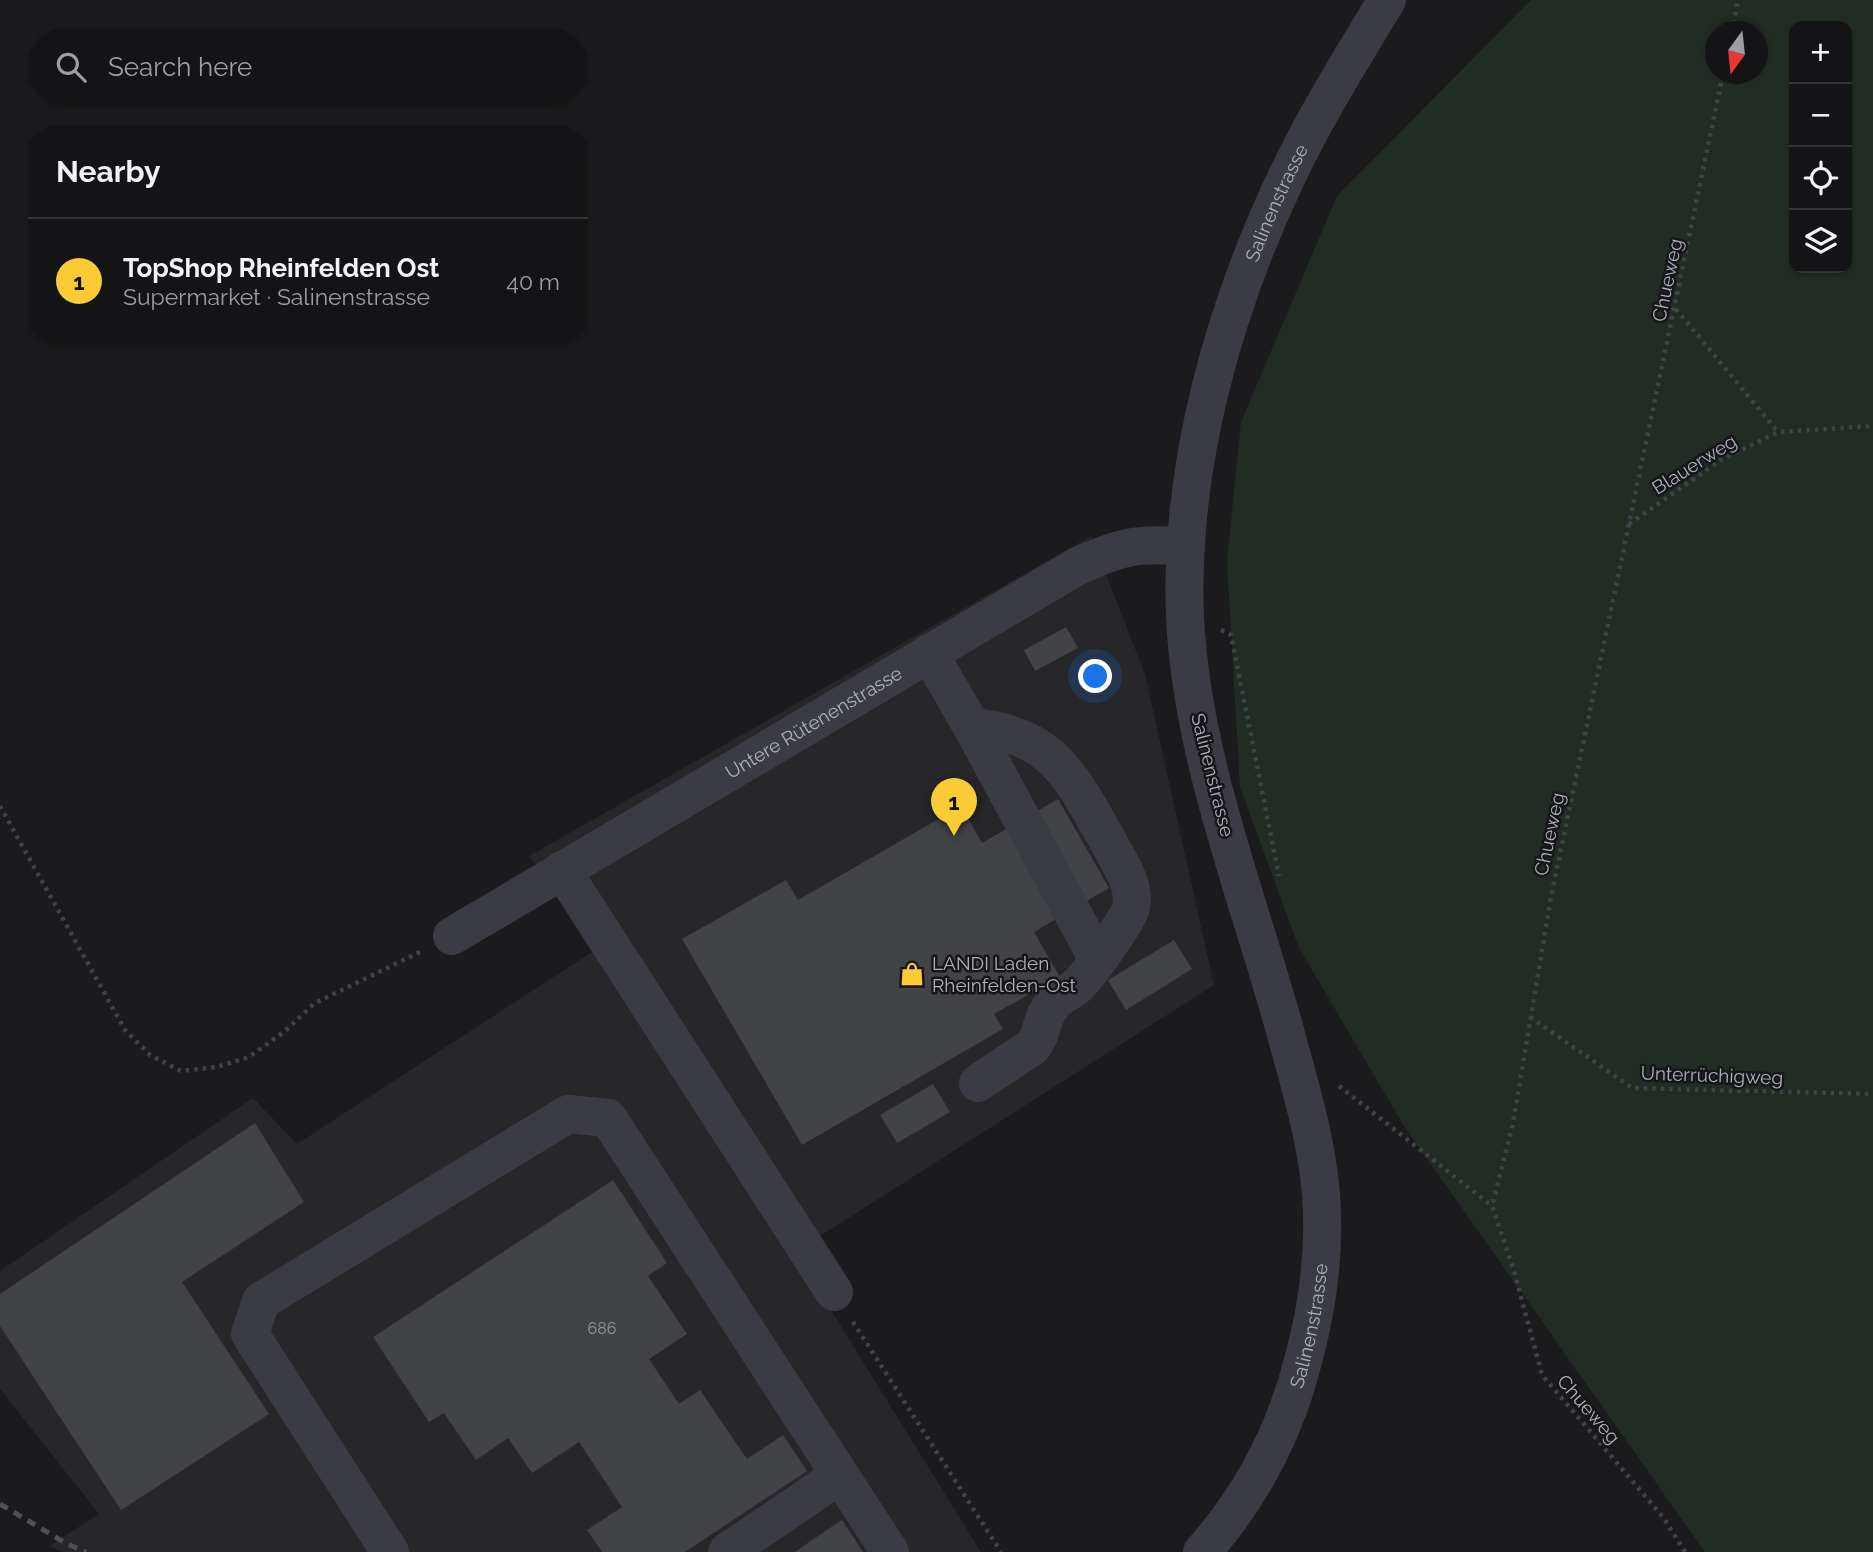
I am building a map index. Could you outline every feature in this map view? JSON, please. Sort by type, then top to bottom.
[{"type":"street","name":"Salinenstrasse","points":[[1202,1552],[1242,1501],[1263,1466],[1285,1420],[1309,1340],[1319,1276],[1322,1218],[1317,1163],[1297,1074],[1208,762],[1191,680],[1185,615],[1185,547],[1194,471],[1221,352],[1259,239],[1290,170],[1329,95],[1387,0]]},
{"type":"street","name":"Untere Rütenenstrasse","points":[[452,936],[1076,567],[1121,548],[1140,545],[1185,547]]},
{"type":"street","points":[[929,653],[1097,958]]},
{"type":"street","points":[[972,727],[1015,734],[1049,755],[1075,783],[1125,872],[1131,889],[1128,916],[1076,987],[1050,1006],[1038,1041],[978,1083]]},
{"type":"street","points":[[562,870],[834,1292]]},
{"type":"street","points":[[390,1552],[250,1334],[261,1301],[568,1114],[608,1118],[890,1552]]},
{"type":"street","points":[[727,1552],[840,1475]]},
{"type":"path","points":[[1734,21],[1738,0]]},
{"type":"path","name":"Chueweg","points":[[1685,1552],[1663,1517],[1542,1375],[1514,1271],[1492,1206],[1513,1122],[1551,897],[1721,84]]},
{"type":"path","points":[[1675,309],[1778,432]]},
{"type":"path","name":"Blauerweg","points":[[1628,524],[1721,460],[1778,432],[1873,426]]},
{"type":"path","points":[[1185,615],[1231,635],[1281,886]]},
{"type":"path","points":[[0,806],[125,1030],[150,1055],[181,1071],[217,1067],[249,1057],[285,1031],[314,1003],[452,936]]},
{"type":"path","name":"Unterrüchigweg","points":[[1530,1017],[1632,1088],[1873,1094]]},
{"type":"path","points":[[1336,1084],[1492,1206]]},
{"type":"path","points":[[834,1292],[1001,1552]]},
{"type":"shaded area","points":[[1531,0],[1873,0],[1873,1552],[1705,1552],[1404,1126],[1299,948],[1240,787],[1227,561],[1241,422],[1337,196]]},
{"type":"shaded area","points":[[1091,536],[1145,674],[1214,985],[795,1252],[981,1552],[63,1552],[49,1546],[99,1514],[0,1389],[0,1271],[253,1098],[297,1144],[601,946],[529,856]]},
{"type":"building","points":[[1066,627],[1078,648],[1035,671],[1024,650]]},
{"type":"building","points":[[1058,799],[1109,888],[1034,932],[1060,977],[994,1014],[1003,1029],[802,1145],[682,939],[786,880],[798,900],[961,806],[982,843]]},
{"type":"building","points":[[1174,940],[1192,969],[1126,1010],[1108,980]]},
{"type":"building","points":[[933,1084],[950,1112],[897,1143],[880,1115]]},
{"type":"building","points":[[255,1123],[304,1202],[182,1282],[269,1414],[121,1510],[0,1326],[0,1294]]},
{"type":"building","points":[[613,1180],[667,1263],[648,1276],[687,1334],[649,1359],[679,1404],[700,1390],[747,1459],[783,1435],[807,1471],[685,1552],[602,1552],[587,1530],[622,1507],[579,1442],[532,1473],[508,1438],[476,1460],[444,1413],[429,1422],[373,1337]]},
{"type":"building","points":[[842,1520],[863,1552],[795,1552],[815,1538]]},
{"type":"railway","points":[[0,1504],[67,1544],[86,1552]]},
{"type":"place","name":"TopShop Rheinfelden Ost","points":[[954,836]]},
{"type":"place","name":"LANDI Laden Rheinfelden-Ost","points":[[912,974]]}]
